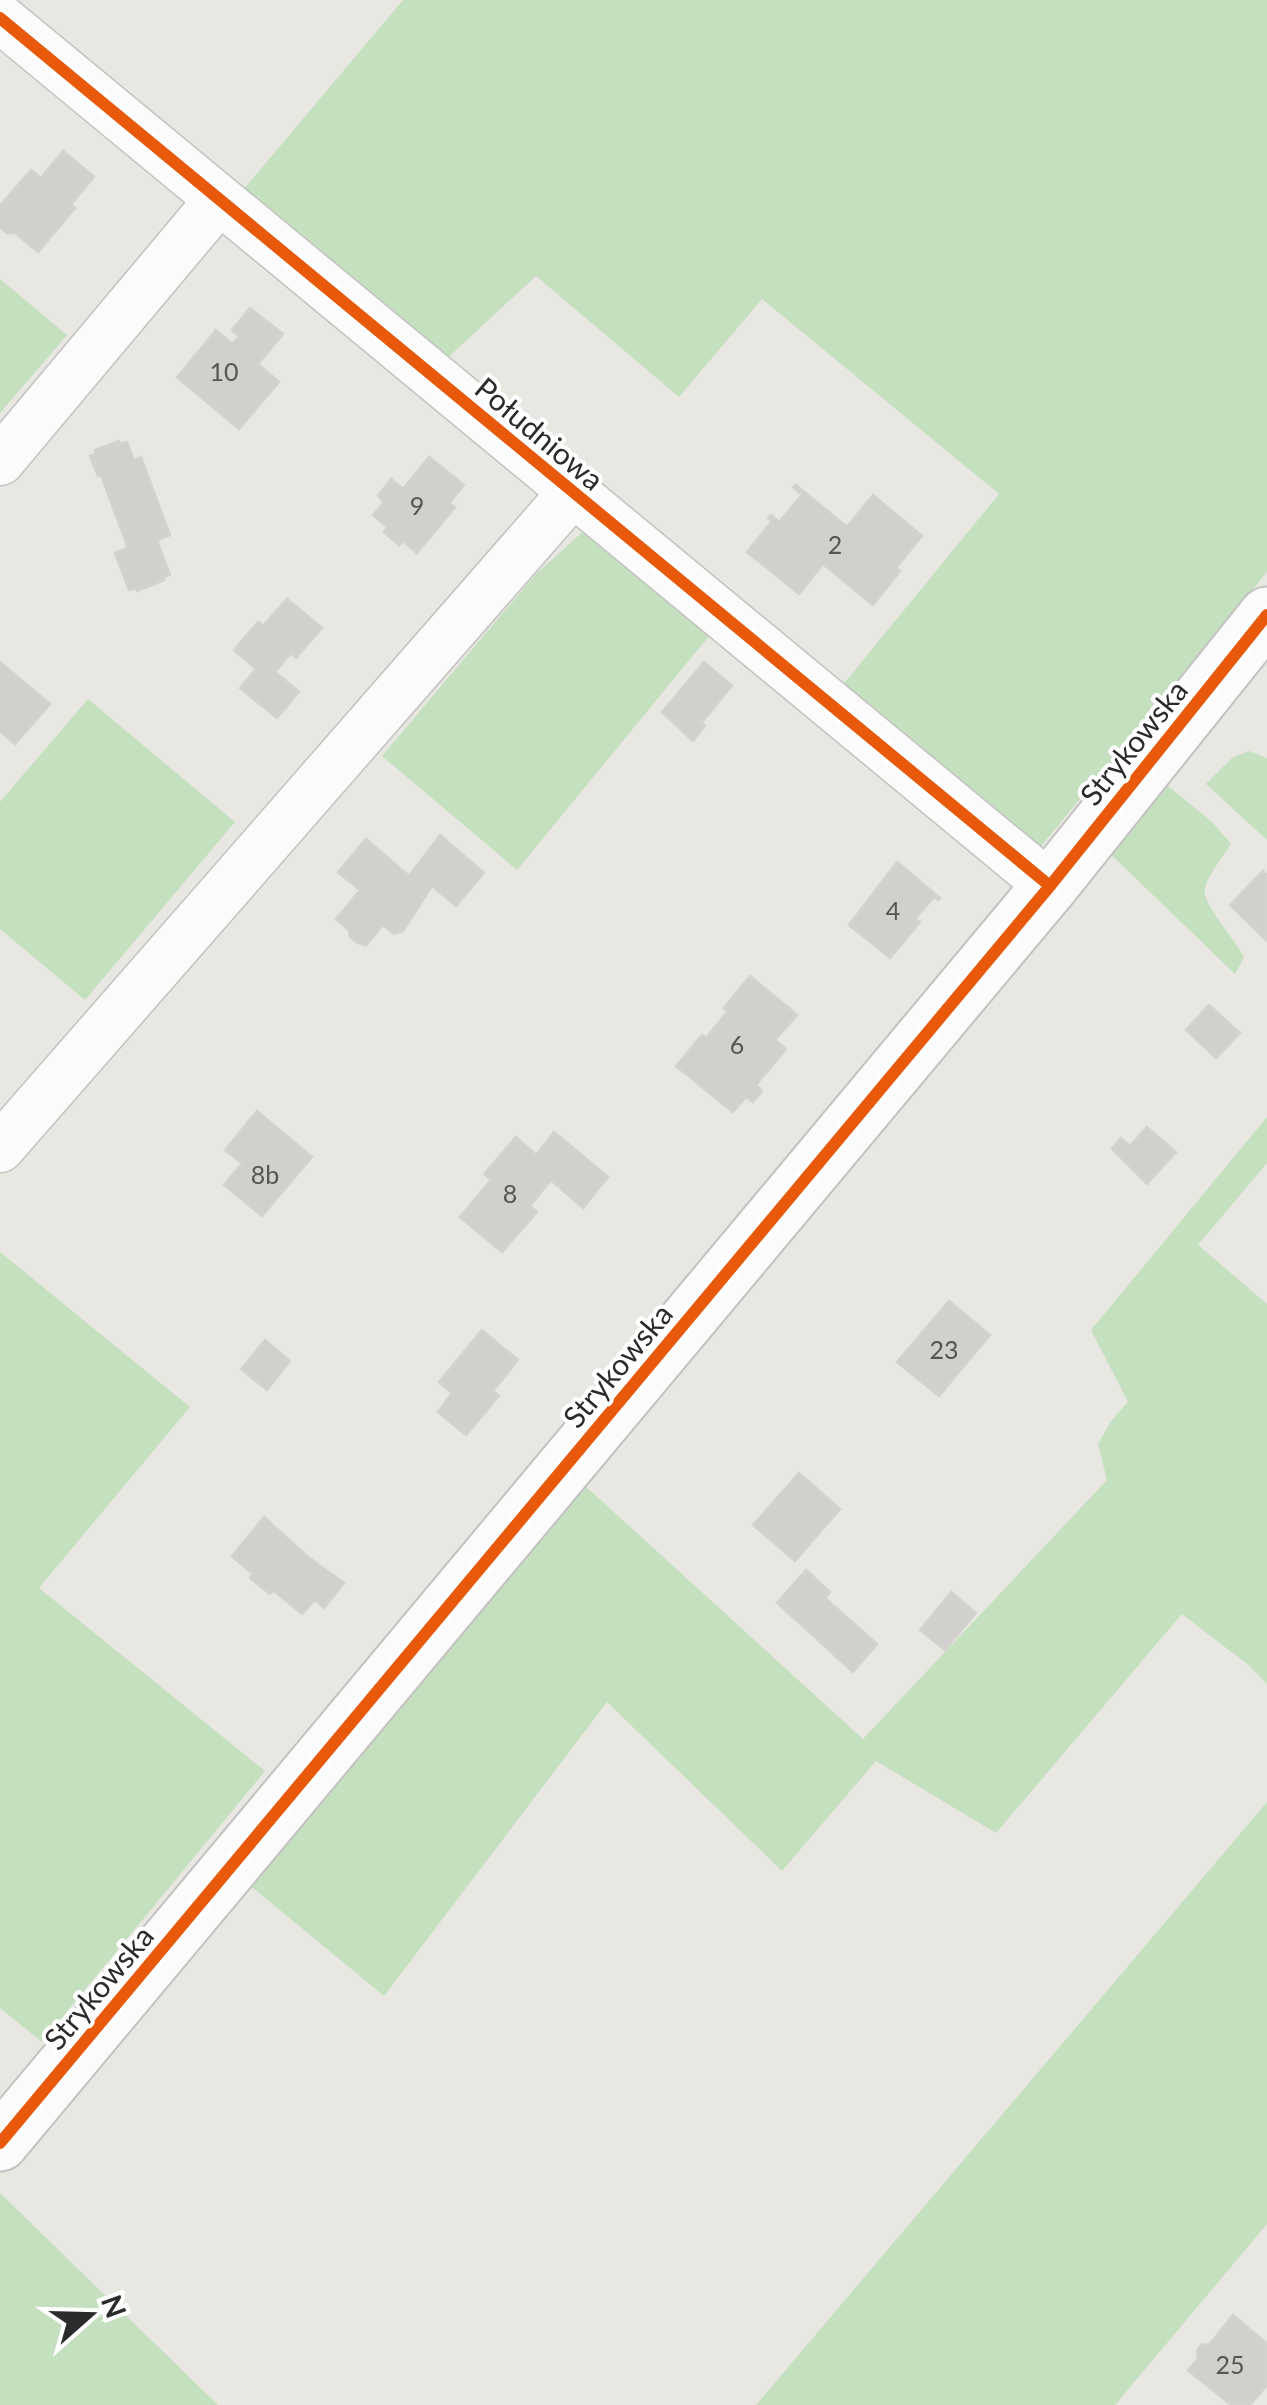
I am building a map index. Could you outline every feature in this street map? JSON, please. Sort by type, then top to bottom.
[{"type":"street","name":"Południowa","points":[[0,18],[1050,886]]},
{"type":"street","points":[[0,460],[220,200]]},
{"type":"street","points":[[0,1148],[572,492]]},
{"type":"street","name":"Strykowska","points":[[0,2144],[1050,886],[1267,614]]},
{"type":"green space","points":[[403,0],[1267,0],[1267,572],[1033,856],[837,692],[999,494],[762,299],[679,397],[536,276],[441,364],[238,196]]},
{"type":"green space","points":[[0,279],[67,335],[0,413]]},
{"type":"green space","points":[[589,526],[714,630],[517,870],[382,756],[535,575]]},
{"type":"green space","points":[[88,699],[235,822],[85,1000],[0,929],[0,802]]},
{"type":"green space","points":[[1249,751],[1267,758],[1267,840],[1206,784],[1232,758]]},
{"type":"green space","points":[[1156,776],[1212,822],[1231,844],[1210,876],[1205,894],[1244,957],[1235,974],[1101,845]]},
{"type":"green space","points":[[1267,1117],[1267,1163],[1198,1245],[1267,1304],[1267,1684],[1182,1614],[996,1833],[876,1761],[782,1871],[607,1702],[384,1996],[247,1883],[582,1483],[863,1739],[1107,1480],[1098,1444],[1128,1402],[1091,1330]]},
{"type":"green space","points":[[0,1252],[190,1407],[39,1588],[265,1771],[42,2042],[0,2008]]},
{"type":"green space","points":[[1267,1802],[1267,2224],[1115,2405],[756,2405]]},
{"type":"green space","points":[[0,2193],[218,2405],[0,2405]]},
{"type":"building","points":[[63,151],[94,177],[71,204],[75,208],[38,252],[15,233],[0,227],[0,206],[31,170],[41,178]]},
{"type":"building","points":[[250,308],[283,334],[258,364],[279,382],[239,429],[177,377],[216,330],[232,344],[239,336],[232,330]]},
{"type":"building","points":[[127,442],[134,460],[141,457],[170,535],[157,540],[170,575],[137,591],[129,590],[115,553],[128,548],[90,456],[95,450]]},
{"type":"building","points":[[429,457],[464,485],[449,503],[455,507],[417,553],[403,541],[399,545],[373,515],[384,502],[378,496],[391,479],[403,489]]},
{"type":"building","points":[[796,485],[847,527],[873,495],[922,536],[873,605],[823,564],[799,594],[747,552],[772,521],[768,518],[771,515],[779,522],[802,495],[793,487]]},
{"type":"building","points":[[287,599],[322,628],[296,658],[291,653],[275,672],[299,692],[277,718],[240,688],[256,669],[234,650],[258,622],[263,626]]},
{"type":"building","points":[[0,662],[50,704],[15,744],[0,731]]},
{"type":"building","points":[[704,662],[732,686],[702,722],[675,697]]},
{"type":"building","points":[[675,697],[705,726],[693,741],[662,712]]},
{"type":"building","points":[[440,835],[484,873],[456,906],[432,886],[403,931],[394,934],[383,925],[366,945],[350,937],[349,930],[336,919],[360,890],[338,872],[366,839],[409,876]]},
{"type":"building","points":[[897,862],[940,898],[934,897],[915,919],[920,922],[890,958],[849,925]]},
{"type":"building","points":[[1263,871],[1267,875],[1267,941],[1230,905]]},
{"type":"building","points":[[750,976],[797,1015],[775,1040],[786,1049],[756,1085],[762,1091],[753,1102],[746,1097],[733,1112],[676,1066],[702,1035],[706,1038]]},
{"type":"building","points":[[1209,1005],[1240,1033],[1216,1058],[1186,1030]]},
{"type":"building","points":[[257,1111],[312,1157],[262,1216],[224,1185],[242,1163],[225,1150]]},
{"type":"building","points":[[1147,1127],[1176,1152],[1147,1184],[1112,1149],[1121,1138],[1130,1146]]},
{"type":"building","points":[[554,1132],[608,1177],[583,1208],[551,1180],[530,1206],[537,1212],[502,1252],[460,1217],[491,1180],[484,1174],[516,1137],[536,1155]]},
{"type":"building","points":[[949,1301],[990,1335],[939,1396],[897,1362]]},
{"type":"building","points":[[482,1330],[518,1360],[493,1391],[499,1396],[466,1435],[438,1412],[452,1393],[439,1382]]},
{"type":"building","points":[[265,1340],[290,1361],[267,1390],[241,1369]]},
{"type":"building","points":[[799,1473],[840,1509],[795,1561],[753,1525]]},
{"type":"building","points":[[264,1517],[344,1583],[324,1608],[315,1600],[302,1614],[273,1590],[270,1594],[250,1578],[253,1574],[232,1556]]},
{"type":"building","points":[[806,1570],[830,1592],[825,1598],[877,1644],[853,1672],[777,1603]]},
{"type":"building","points":[[951,1592],[976,1613],[945,1650],[920,1630]]},
{"type":"building","points":[[1233,2315],[1267,2344],[1267,2385],[1250,2405],[1231,2405],[1188,2370],[1198,2359],[1197,2351],[1202,2344],[1209,2345]]},
{"type":"cycle path","points":[[0,18],[1050,886]]},
{"type":"cycle path","points":[[0,2143],[1050,886],[1267,615]]}]
